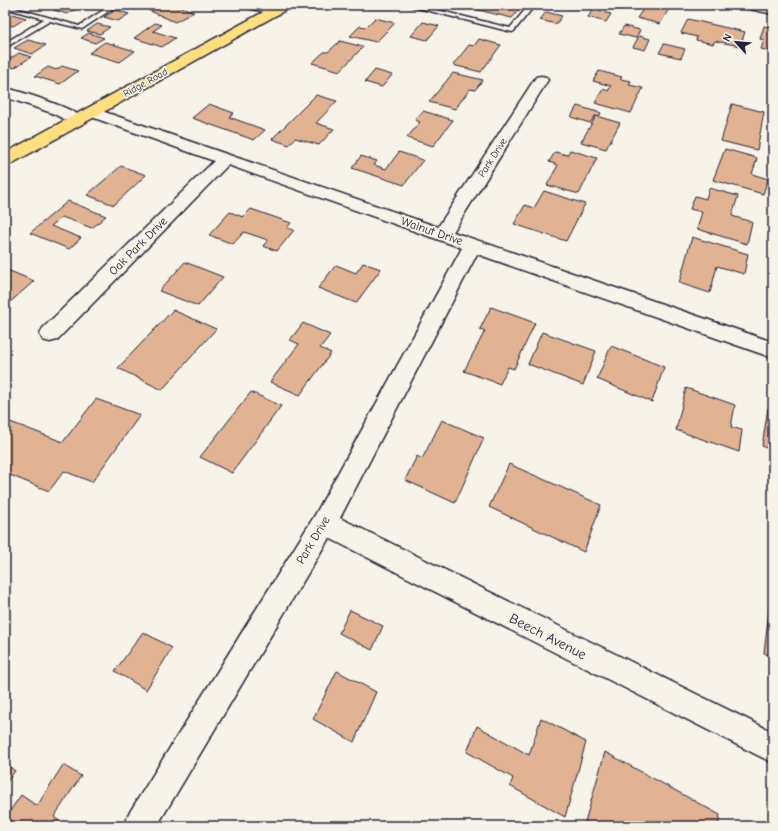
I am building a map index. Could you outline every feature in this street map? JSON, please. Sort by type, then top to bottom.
[{"type":"main road","name":"Ridge Road","points":[[5,160],[280,8]]},
{"type":"street","points":[[253,5],[280,8]]},
{"type":"street","points":[[749,5],[773,10]]},
{"type":"street","name":"Park Drive","points":[[442,235],[541,80]]},
{"type":"street","name":"Walnut Drive","points":[[5,92],[57,110],[84,116],[225,159],[773,350]]},
{"type":"street","name":"Oak Park Drive","points":[[50,334],[225,159]]},
{"type":"street","name":"Park Drive","points":[[139,826],[324,523],[473,245]]},
{"type":"street","name":"Beech Avenue","points":[[324,523],[773,748]]},
{"type":"lane","points":[[5,6],[80,28],[115,5]]},
{"type":"lane","points":[[409,5],[512,30],[532,5]]},
{"type":"lane","points":[[5,46],[49,19]]},
{"type":"building","points":[[63,5],[74,5],[80,7],[67,14],[54,10]]},
{"type":"building","points":[[158,5],[177,5],[194,12],[175,22],[148,10]]},
{"type":"building","points":[[646,5],[662,5],[670,7],[660,24],[637,18]]},
{"type":"building","points":[[461,6],[522,6],[512,18]]},
{"type":"building","points":[[116,10],[129,14],[118,21],[104,17]]},
{"type":"building","points":[[593,10],[611,14],[606,22],[588,17]]},
{"type":"building","points":[[546,12],[562,16],[556,24],[540,20]]},
{"type":"building","points":[[12,14],[26,18],[13,26],[5,23],[5,18]]},
{"type":"building","points":[[375,18],[395,23],[376,42],[350,36],[360,26],[366,27]]},
{"type":"building","points":[[688,19],[745,32],[740,46],[715,41],[713,44],[696,40],[697,37],[681,33]]},
{"type":"building","points":[[423,22],[439,26],[427,40],[411,36]]},
{"type":"building","points":[[155,23],[162,25],[153,31],[175,38],[162,47],[134,38]]},
{"type":"building","points":[[97,24],[110,27],[100,34],[87,31]]},
{"type":"building","points":[[624,26],[640,30],[636,38],[619,34]]},
{"type":"building","points":[[764,26],[773,28],[773,52],[761,49],[764,40],[760,39]]},
{"type":"building","points":[[89,33],[104,38],[95,43],[81,38]]},
{"type":"building","points":[[639,36],[650,39],[645,50],[633,47]]},
{"type":"building","points":[[479,39],[501,45],[481,72],[453,65],[469,45],[474,46]]},
{"type":"building","points":[[28,40],[46,45],[32,54],[14,48]]},
{"type":"building","points":[[340,41],[363,47],[340,71],[312,63],[324,52],[328,52]]},
{"type":"building","points":[[105,42],[135,51],[120,62],[89,53]]},
{"type":"building","points":[[664,44],[685,49],[681,58],[659,53]]},
{"type":"building","points":[[19,53],[31,57],[14,68],[5,65],[5,62]]},
{"type":"building","points":[[62,66],[78,71],[60,84],[35,76],[48,67],[56,70]]},
{"type":"building","points":[[375,70],[392,75],[382,87],[365,82]]},
{"type":"building","points":[[599,71],[622,77],[620,79],[631,81],[629,85],[643,88],[631,113],[595,103],[603,89],[608,91],[611,86],[593,81]]},
{"type":"building","points":[[453,73],[483,80],[475,90],[470,89],[455,109],[429,102]]},
{"type":"building","points":[[316,95],[337,101],[316,123],[334,129],[319,145],[295,138],[289,145],[272,139]]},
{"type":"building","points":[[209,104],[234,113],[229,117],[265,130],[254,140],[192,118]]},
{"type":"building","points":[[732,104],[764,112],[757,150],[721,141]]},
{"type":"building","points":[[577,106],[601,113],[599,117],[595,116],[590,123],[571,117]]},
{"type":"building","points":[[423,111],[453,120],[433,146],[407,138],[420,122],[415,120]]},
{"type":"building","points":[[596,116],[620,123],[606,149],[581,142]]},
{"type":"building","points":[[725,149],[757,158],[752,174],[768,179],[763,194],[713,180]]},
{"type":"building","points":[[570,150],[597,158],[579,194],[547,185],[558,165],[549,162],[555,152],[567,155]]},
{"type":"building","points":[[399,152],[423,160],[404,185],[352,168],[361,156],[377,161],[374,165],[386,169]]},
{"type":"building","points":[[121,166],[146,175],[114,205],[87,195]]},
{"type":"building","points":[[709,188],[738,196],[732,216],[752,222],[747,244],[697,229],[702,212],[690,209],[695,196],[706,199]]},
{"type":"building","points":[[544,191],[585,204],[566,241],[514,224],[525,205],[534,208]]},
{"type":"building","points":[[68,201],[106,216],[92,228],[62,217],[51,226],[81,238],[69,249],[30,233]]},
{"type":"building","points":[[251,209],[291,223],[287,228],[294,230],[277,251],[263,246],[268,240],[244,232],[233,244],[209,235],[230,212],[243,217]]},
{"type":"building","points":[[692,237],[748,254],[744,274],[717,266],[710,293],[679,283]]},
{"type":"building","points":[[185,262],[223,277],[198,306],[159,291]]},
{"type":"building","points":[[363,263],[381,269],[356,303],[318,288],[336,265],[356,273]]},
{"type":"building","points":[[5,269],[34,281],[8,304],[5,302]]},
{"type":"building","points":[[491,307],[535,323],[514,369],[508,367],[500,384],[464,371],[485,331],[480,329]]},
{"type":"building","points":[[173,310],[216,329],[162,390],[118,368]]},
{"type":"building","points":[[303,323],[330,335],[320,348],[331,353],[300,395],[270,382],[299,344],[290,340]]},
{"type":"building","points":[[542,332],[596,351],[583,385],[528,364]]},
{"type":"building","points":[[611,346],[664,367],[652,402],[597,379]]},
{"type":"building","points":[[686,388],[735,405],[731,427],[742,430],[739,452],[676,430]]},
{"type":"building","points":[[251,392],[281,406],[232,473],[200,457]]},
{"type":"building","points":[[96,399],[140,415],[92,482],[64,471],[49,491],[5,473],[5,420],[63,442]]},
{"type":"building","points":[[768,408],[773,410],[773,451],[762,446]]},
{"type":"building","points":[[442,420],[484,438],[455,503],[405,480],[417,456],[422,459]]},
{"type":"building","points":[[509,464],[601,505],[584,552],[489,507]]},
{"type":"building","points":[[770,602],[773,603],[773,657],[764,653]]},
{"type":"building","points":[[350,610],[383,626],[372,650],[339,633]]},
{"type":"building","points":[[143,632],[172,648],[146,690],[115,671]]},
{"type":"building","points":[[337,671],[376,692],[354,742],[313,719]]},
{"type":"building","points":[[541,718],[586,742],[565,817],[510,786],[513,778],[467,752],[477,726],[529,755]]},
{"type":"building","points":[[605,752],[720,815],[718,826],[591,826],[585,822]]},
{"type":"building","points":[[5,763],[15,771],[5,784]]},
{"type":"building","points":[[63,765],[81,776],[54,817],[62,823],[60,826],[5,826],[5,818],[21,795],[37,806]]}]
